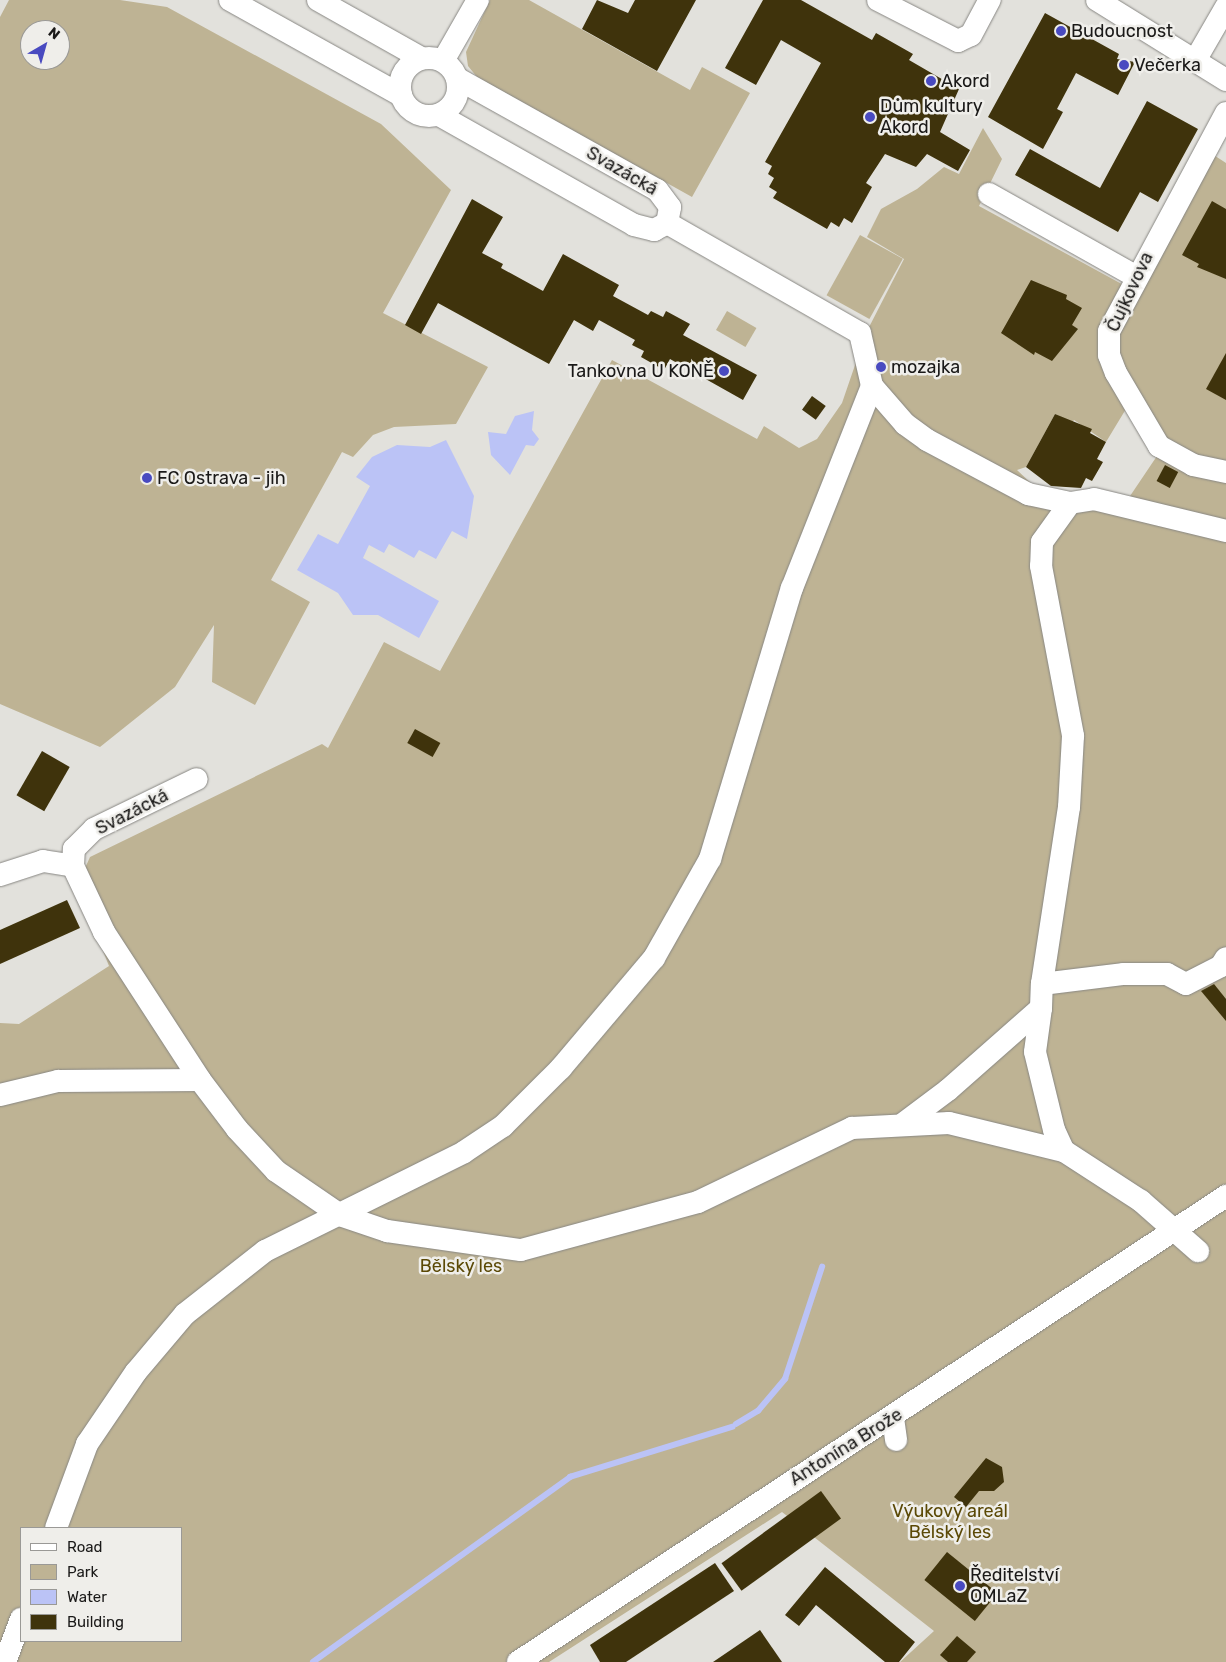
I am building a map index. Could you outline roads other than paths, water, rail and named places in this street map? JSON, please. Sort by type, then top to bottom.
[{"type":"street","points":[[230,0],[401,95],[418,114],[438,114],[634,225],[654,230],[667,223],[860,333],[872,386],[905,424],[927,440],[1028,494],[1070,503],[1094,499],[1226,530]]},
{"type":"street","points":[[318,0],[421,58],[443,61],[458,78],[456,100],[438,114]]},
{"type":"street","points":[[443,61],[478,0]]},
{"type":"street","points":[[878,0],[958,41],[971,35],[990,0]]},
{"type":"street","points":[[1097,0],[1196,59],[1226,80]]},
{"type":"street","points":[[1196,59],[1226,6]]},
{"type":"street","points":[[401,95],[403,73],[421,58]]},
{"type":"street","name":"Svazácká","points":[[458,78],[658,190],[670,207],[667,223]]},
{"type":"street","name":"Čujkovova","points":[[1223,126],[1135,276],[1109,332],[1109,355],[1116,373],[1159,446],[1193,465],[1226,472]]},
{"type":"street","points":[[989,194],[1135,276]]},
{"type":"street","points":[[56,1527],[87,1444],[136,1372],[185,1314],[265,1252],[464,1152],[503,1126],[561,1068],[654,958],[710,859],[792,588],[872,386]]},
{"type":"street","points":[[1064,1151],[1054,1130],[1035,1052],[1042,984],[1069,807],[1073,736],[1041,566],[1042,542],[1070,503]]},
{"type":"street","name":"Svazácká","points":[[73,866],[74,849],[94,829],[197,779]]},
{"type":"street","points":[[0,875],[43,861],[73,866],[104,932],[200,1080],[276,1171],[340,1215],[388,1231],[521,1250],[698,1202],[852,1128],[904,1122],[988,1130],[1064,1151],[1141,1201],[1198,1251]]},
{"type":"street","points":[[1042,984],[1124,974],[1167,974],[1186,984],[1221,966],[1226,958]]},
{"type":"street","points":[[904,1122],[948,1090],[1041,1008]]},
{"type":"street","points":[[166,1081],[186,1056]]},
{"type":"street","points":[[0,1095],[58,1081],[200,1080]]},
{"type":"street","name":"Antonína Brože","points":[[518,1662],[893,1418],[1226,1196]]},
{"type":"street","points":[[893,1418],[896,1440]]},
{"type":"street","points":[[5,1662],[20,1622]]},
{"type":"water","points":[[534,411],[532,430],[539,439],[534,446],[526,445],[510,475],[491,455],[488,432],[506,434],[515,416]]},
{"type":"water","points":[[446,440],[474,496],[467,539],[452,531],[436,559],[419,550],[414,558],[389,544],[384,553],[369,545],[363,558],[439,601],[419,638],[378,615],[353,615],[338,593],[297,570],[318,534],[338,544],[370,486],[356,477],[372,457],[397,445],[430,447]]},
{"type":"waterway","points":[[736,1424],[758,1411],[785,1379],[822,1267]]},
{"type":"waterway","points":[[313,1662],[570,1477],[732,1427]]},
{"type":"place","name":"Budoucnost","points":[[1061,31]]},
{"type":"place","name":"Večerka","points":[[1124,65]]},
{"type":"place","name":"Akord","points":[[931,81]]},
{"type":"place","name":"Dům kultury Akord","points":[[870,117]]},
{"type":"place","name":"mozajka","points":[[881,367]]},
{"type":"place","name":"Tankovna U KONĚ","points":[[724,371]]},
{"type":"place","name":"FC Ostrava - jih","points":[[147,478]]},
{"type":"place","name":"Ředitelství OMLaZ","points":[[960,1586]]},
{"type":"park label","name":"Bělský les","points":[[461,1266]]},
{"type":"park label","name":"Výukový areál Bělský les","points":[[950,1522]]}]
